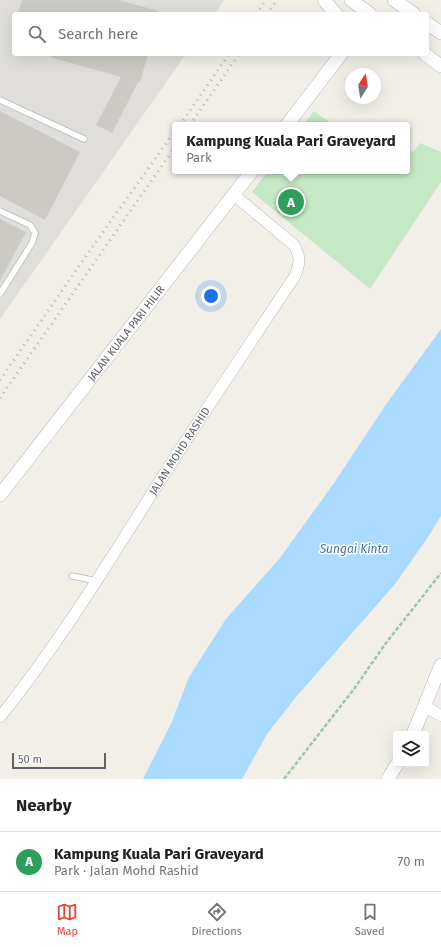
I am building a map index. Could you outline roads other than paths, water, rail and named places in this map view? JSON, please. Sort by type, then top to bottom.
[{"type":"street","points":[[324,0],[334,12]]},
{"type":"street","points":[[351,0],[367,12]]},
{"type":"street","points":[[394,0],[411,12]]},
{"type":"street","points":[[429,24],[441,33]]},
{"type":"street","points":[[289,122],[339,56]]},
{"type":"street","points":[[428,56],[441,66]]},
{"type":"street","name":"JALAN KUALA PARI HILIR","points":[[0,495],[250,174]]},
{"type":"street","name":"JALAN MOHD RASHID","points":[[0,717],[98,581],[169,468],[295,276],[299,255],[294,245],[234,194]]},
{"type":"street","points":[[413,731],[441,665]]},
{"type":"street","points":[[425,706],[441,716]]},
{"type":"street","points":[[388,779],[395,767]]},
{"type":"lane","points":[[0,100],[84,139]]},
{"type":"lane","points":[[0,210],[30,225],[34,233],[32,243],[0,294]]},
{"type":"lane","points":[[72,576],[98,581]]},
{"type":"water","name":"Sungai Kinta","points":[[441,329],[441,516],[428,537],[395,584],[296,697],[267,734],[242,779],[143,779],[171,724],[189,677],[226,619],[280,558],[334,483],[387,403]]},
{"type":"railway","points":[[257,12],[266,0]]},
{"type":"railway","points":[[268,12],[277,0]]},
{"type":"railway","points":[[182,122],[228,56]]},
{"type":"railway","points":[[192,122],[238,56]]},
{"type":"railway","points":[[0,380],[172,135]]},
{"type":"railway","points":[[0,398],[172,151]]},
{"type":"place","name":"Kampung Kuala Pari Graveyard","points":[[291,202]]}]
